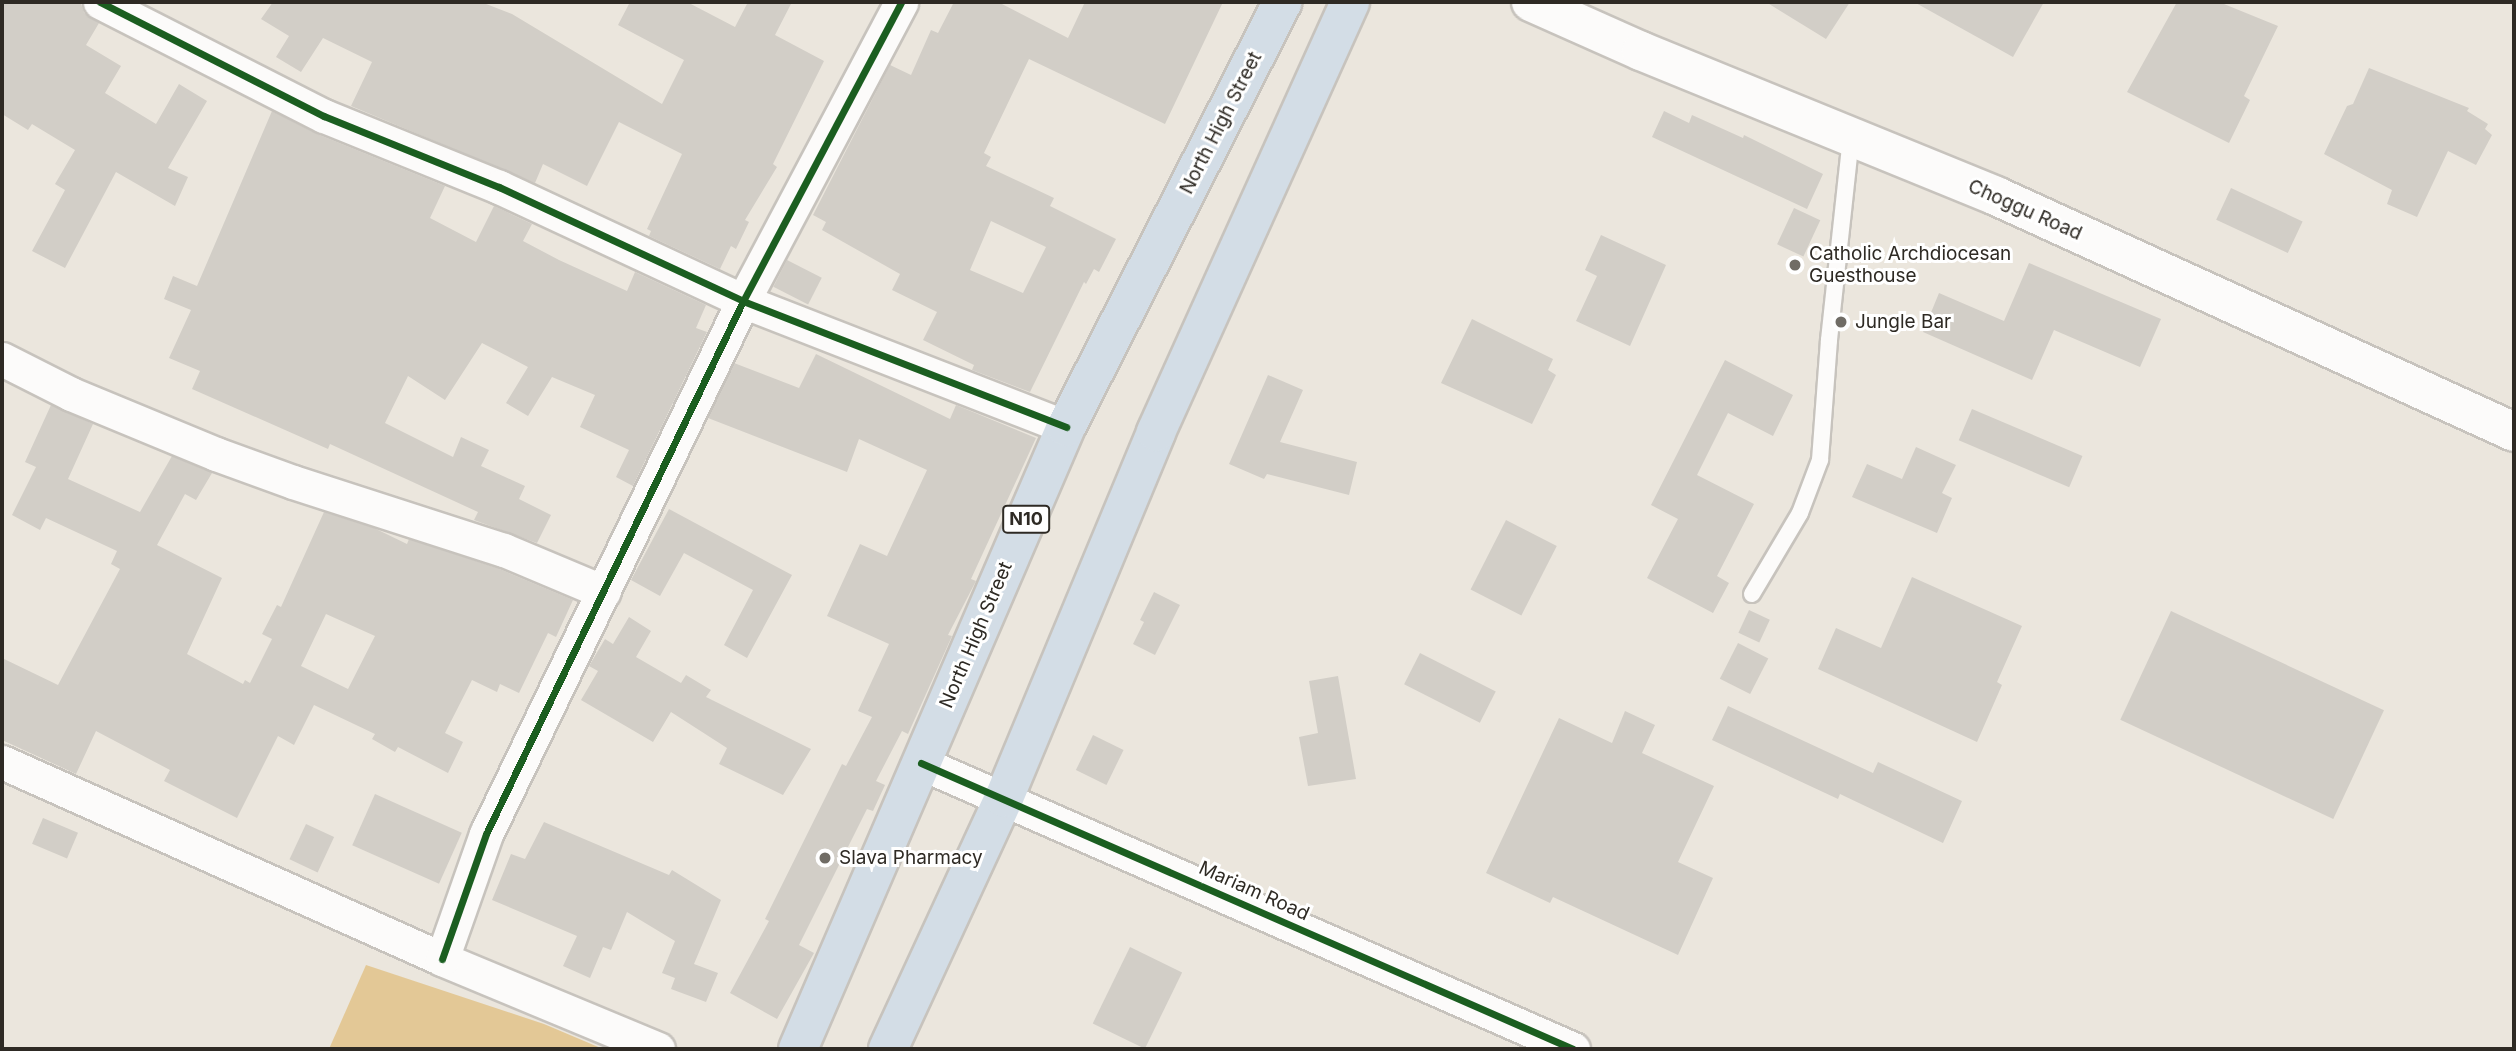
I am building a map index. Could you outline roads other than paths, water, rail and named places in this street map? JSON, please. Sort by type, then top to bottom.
[{"type":"highway","name":"North High Street","points":[[797,1049],[1066,427],[1283,2]]},
{"type":"highway","points":[[888,1049],[1004,798],[1156,432],[1350,2]]},
{"type":"main road","name":"Choggu Road","points":[[1531,2],[1641,51],[1996,196],[2514,432]]},
{"type":"street","points":[[100,2],[324,116],[499,187],[743,301],[1066,427]]},
{"type":"street","points":[[442,959],[486,834],[743,301],[896,3]]},
{"type":"street","points":[[2,359],[71,394],[216,454],[293,482],[504,550],[604,592]]},
{"type":"street","points":[[2,762],[442,959],[658,1049]]},
{"type":"street","name":"Mariam Road","points":[[921,763],[1573,1049]]},
{"type":"lane","points":[[1752,594],[1800,513],[1820,460],[1829,340],[1851,137]]},
{"type":"place","name":"Catholic Archdiocesan Guesthouse","points":[[1795,265]]},
{"type":"place","name":"Jungle Bar","points":[[1841,322]]},
{"type":"place","name":"Slava Pharmacy","points":[[825,858]]}]
